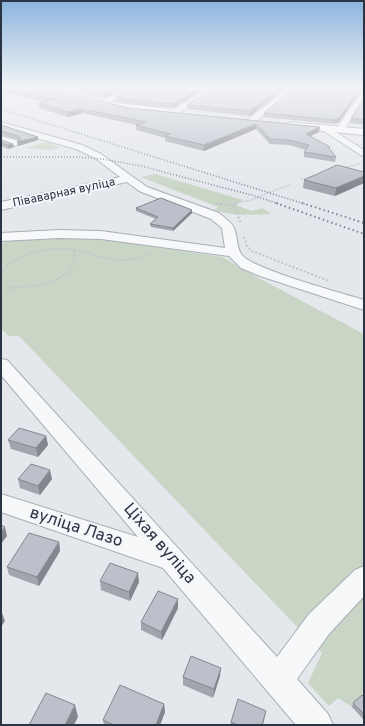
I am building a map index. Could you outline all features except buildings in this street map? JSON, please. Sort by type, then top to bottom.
[{"type":"main road","points":[[280,122],[364,132]]},
{"type":"street","points":[[340,130],[346,121]]},
{"type":"street","points":[[325,128],[364,154]]},
{"type":"street","points":[[1,135],[23,130],[62,141],[86,150],[102,159],[127,179],[143,189],[207,213],[221,220],[228,228],[234,253],[238,260],[265,273],[364,305]]},
{"type":"street","points":[[1,135],[14,143]]},
{"type":"street","name":"Піваварная вуліца","points":[[1,206],[127,179]]},
{"type":"street","points":[[1,237],[59,234],[101,235],[234,253]]},
{"type":"street","name":"Ціхая вуліца","points":[[1,364],[317,725]]},
{"type":"street","name":"вуліца Лазо","points":[[1,503],[174,560]]},
{"type":"street","points":[[278,680],[319,624],[364,578]]},
{"type":"path","points":[[265,121],[280,122]]},
{"type":"path","points":[[342,169],[364,162]]},
{"type":"path","points":[[301,179],[321,174]]},
{"type":"path","points":[[242,228],[234,205],[240,202],[249,201],[275,189],[290,185]]},
{"type":"path","points":[[244,234],[247,246],[252,251],[335,284]]},
{"type":"path","points":[[1,272],[14,260],[26,255],[52,250],[74,250],[120,261],[146,255],[152,252],[156,247]]},
{"type":"path","points":[[1,288],[28,288],[57,278],[68,271],[75,263],[76,257],[74,250]]},
{"type":"green space","points":[[42,143],[49,143],[61,148],[51,150],[24,148]]},
{"type":"green space","points":[[155,174],[243,200],[236,205],[252,211],[262,208],[271,214],[249,215],[214,210],[218,207],[141,177]]},
{"type":"green space","points":[[29,237],[123,239],[128,243],[223,257],[242,269],[364,334],[364,720],[352,707],[338,698],[329,706],[308,683],[322,653],[19,336],[9,336],[1,329],[1,243]]},
{"type":"railway","points":[[39,121],[305,204]]},
{"type":"railway","points":[[1,157],[75,157],[102,159],[141,166],[255,196],[276,203]]},
{"type":"railway","points":[[276,203],[364,234]]},
{"type":"railway","points":[[302,203],[364,223]]}]
